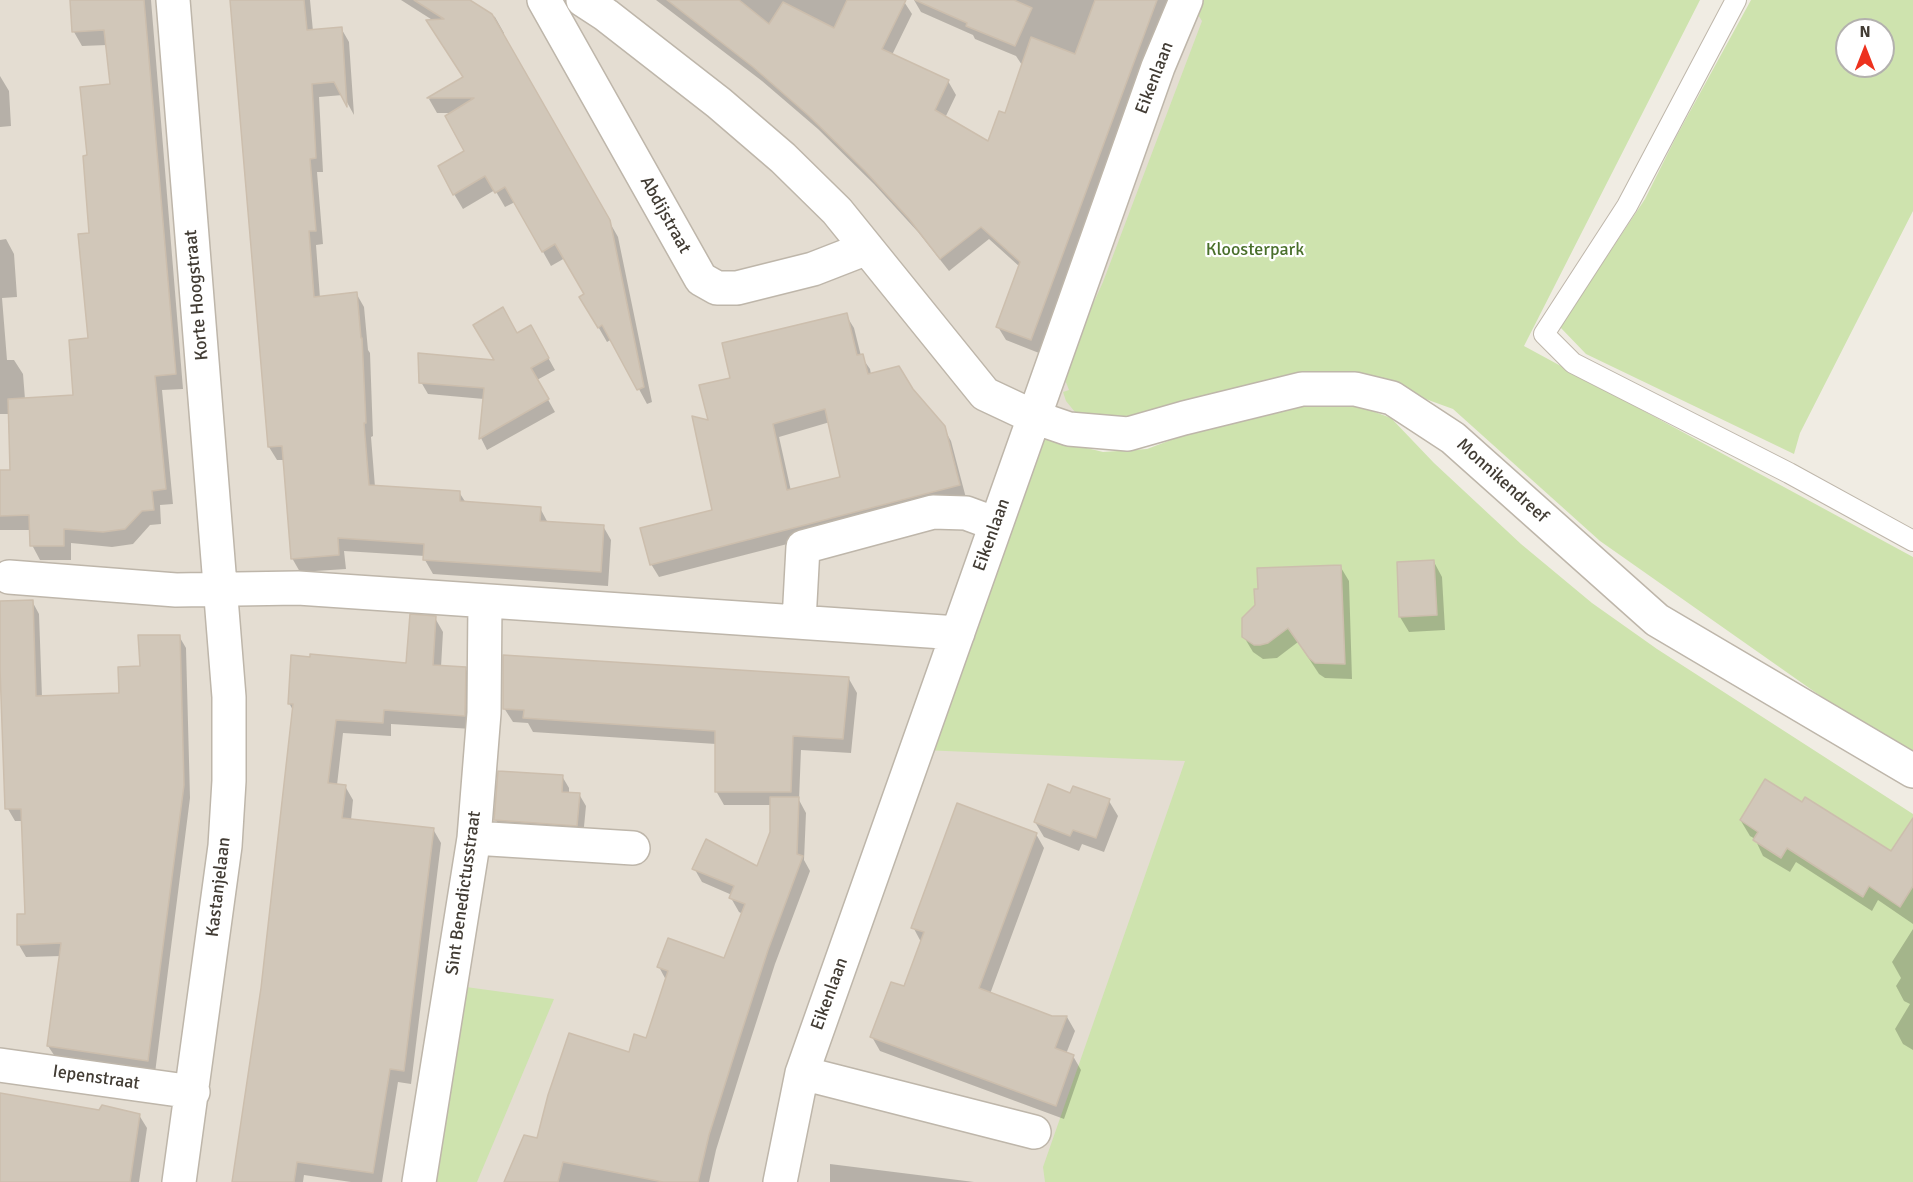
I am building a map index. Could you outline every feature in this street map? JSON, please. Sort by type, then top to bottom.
[{"type":"street","name":"Korte Hoogstraat","points":[[173,0],[221,589]]},
{"type":"street","name":"Abdijstraat","points":[[544,0],[701,279],[717,288],[736,288],[813,269],[867,248]]},
{"type":"street","points":[[583,0],[606,15],[719,103],[783,158],[837,211],[985,394],[1034,417]]},
{"type":"street","name":"Eikenlaan","points":[[780,1182],[802,1073],[1158,67],[1186,0]]},
{"type":"street","name":"Monnikendreef","points":[[1034,417],[1069,429],[1128,434],[1302,389],[1355,389],[1392,398],[1453,438],[1657,620],[1913,771]]},
{"type":"street","points":[[799,621],[803,547],[933,512],[966,513],[996,524]]},
{"type":"street","points":[[9,577],[176,590],[298,588],[958,633]]},
{"type":"street","name":"Kastanjelaan","points":[[179,1182],[226,836],[229,781],[229,697],[221,589]]},
{"type":"street","name":"Sint Benedictusstraat","points":[[419,1182],[474,838],[484,713],[485,601]]},
{"type":"street","points":[[474,838],[633,848]]},
{"type":"street","name":"Iepenstraat","points":[[0,1065],[193,1092]]},
{"type":"street","points":[[802,1073],[1034,1132]]},
{"type":"lane","points":[[1736,0],[1627,206],[1544,334],[1573,363],[1789,473],[1913,541]]},
{"type":"shaded area","points":[[0,0],[1232,0],[994,710],[1219,730],[1100,1182],[0,1182]]},
{"type":"green space","name":"Kloosterpark","points":[[1199,0],[1700,0],[1524,346],[1913,557],[1913,752],[1839,709],[1600,541],[1453,409],[1376,381],[1140,423],[1084,418],[1075,412],[1066,401],[1063,392],[1069,390],[1062,372],[1103,282],[1202,21],[1195,10]]},
{"type":"green space","points":[[1751,0],[1913,0],[1913,211],[1800,433],[1794,454],[1586,354],[1560,327],[1645,199]]},
{"type":"green space","points":[[1307,402],[1351,403],[1391,418],[1434,463],[1521,544],[1592,603],[1657,649],[1913,814],[1913,1182],[1045,1182],[1043,1167],[1185,761],[922,750],[1031,434],[1103,452],[1147,449],[1253,409]]},
{"type":"green space","points":[[444,984],[554,999],[477,1182],[417,1182]]},
{"type":"building","points":[[70,0],[144,0],[176,374],[155,376],[166,489],[152,491],[154,510],[142,511],[125,529],[103,532],[64,529],[64,546],[30,546],[29,515],[0,516],[0,470],[10,470],[8,399],[73,395],[69,340],[88,338],[78,234],[89,233],[83,156],[87,155],[80,87],[110,84],[104,30],[72,32]]},
{"type":"building","points":[[230,0],[304,0],[307,30],[342,27],[347,107],[334,82],[312,84],[316,158],[310,159],[316,231],[309,231],[314,297],[357,292],[362,338],[366,423],[364,423],[369,485],[460,491],[460,501],[541,507],[540,521],[604,525],[601,572],[423,560],[424,544],[338,538],[339,555],[291,559],[282,446],[268,447]]},
{"type":"building","points":[[414,0],[470,0],[492,14],[610,220],[644,387],[637,390],[602,325],[598,328],[579,297],[584,294],[555,244],[542,252],[505,187],[495,193],[485,176],[453,195],[438,166],[464,151],[445,116],[474,98],[427,98],[463,77],[426,20],[444,19]]},
{"type":"building","points":[[667,0],[739,0],[769,24],[783,2],[834,28],[847,0],[906,0],[882,49],[949,80],[935,110],[988,141],[999,111],[1005,113],[1031,37],[1075,54],[1095,0],[1157,0],[1031,340],[996,327],[1020,262],[981,227],[940,259],[909,219],[865,171],[809,116],[753,67]]},
{"type":"building","points":[[915,0],[1014,0],[1032,8],[1015,46],[966,26],[967,23]]},
{"type":"building","points":[[503,307],[517,333],[531,325],[549,358],[531,368],[549,399],[479,439],[484,388],[419,383],[418,353],[494,360],[473,325]]},
{"type":"building","points":[[847,313],[857,355],[863,354],[868,374],[899,366],[913,389],[945,426],[960,485],[650,565],[640,528],[712,510],[692,416],[708,420],[699,385],[730,378],[722,343]],"holes":[[[825,409],[840,477],[787,490],[773,424]]]},
{"type":"building","points":[[1434,560],[1437,615],[1399,617],[1397,562]]},
{"type":"building","points":[[1341,565],[1345,664],[1315,663],[1288,628],[1268,643],[1260,645],[1254,645],[1242,637],[1242,618],[1255,605],[1254,589],[1258,589],[1257,568]]},
{"type":"building","points":[[33,600],[36,696],[119,693],[118,667],[140,666],[138,635],[180,635],[184,785],[148,1061],[47,1046],[61,943],[17,945],[17,914],[25,914],[21,809],[5,809],[0,601]]},
{"type":"building","points":[[410,614],[436,616],[433,665],[466,667],[465,716],[384,710],[383,723],[336,720],[328,783],[346,785],[342,818],[434,828],[404,1071],[390,1069],[373,1173],[297,1162],[294,1182],[232,1182],[261,988],[293,704],[288,704],[291,655],[310,657],[310,654],[406,663]]},
{"type":"building","points":[[503,655],[849,677],[843,739],[793,736],[791,792],[715,792],[715,731],[523,718],[524,710],[503,709]]},
{"type":"building","points":[[498,771],[563,775],[562,792],[580,793],[577,826],[494,820]]},
{"type":"building","points":[[1765,779],[1802,802],[1805,797],[1891,851],[1913,818],[1913,886],[1900,907],[1869,886],[1863,897],[1787,848],[1781,858],[1753,840],[1758,832],[1740,820]]},
{"type":"building","points":[[1048,784],[1070,793],[1073,786],[1110,799],[1096,838],[1073,830],[1070,836],[1034,822]]},
{"type":"building","points":[[770,797],[799,797],[797,854],[803,856],[768,950],[738,1043],[709,1135],[698,1182],[663,1182],[563,1162],[558,1182],[504,1182],[524,1135],[537,1138],[548,1095],[569,1033],[629,1052],[634,1034],[646,1038],[668,971],[657,967],[668,938],[724,958],[745,904],[729,898],[734,886],[692,869],[706,839],[757,866],[770,832]]},
{"type":"building","points":[[957,803],[1037,833],[979,988],[1052,1016],[1067,1016],[1055,1048],[1074,1055],[1056,1106],[870,1037],[891,982],[904,986],[924,932],[911,928]]},
{"type":"building","points":[[0,1093],[99,1110],[102,1105],[140,1114],[130,1182],[0,1182]]}]
